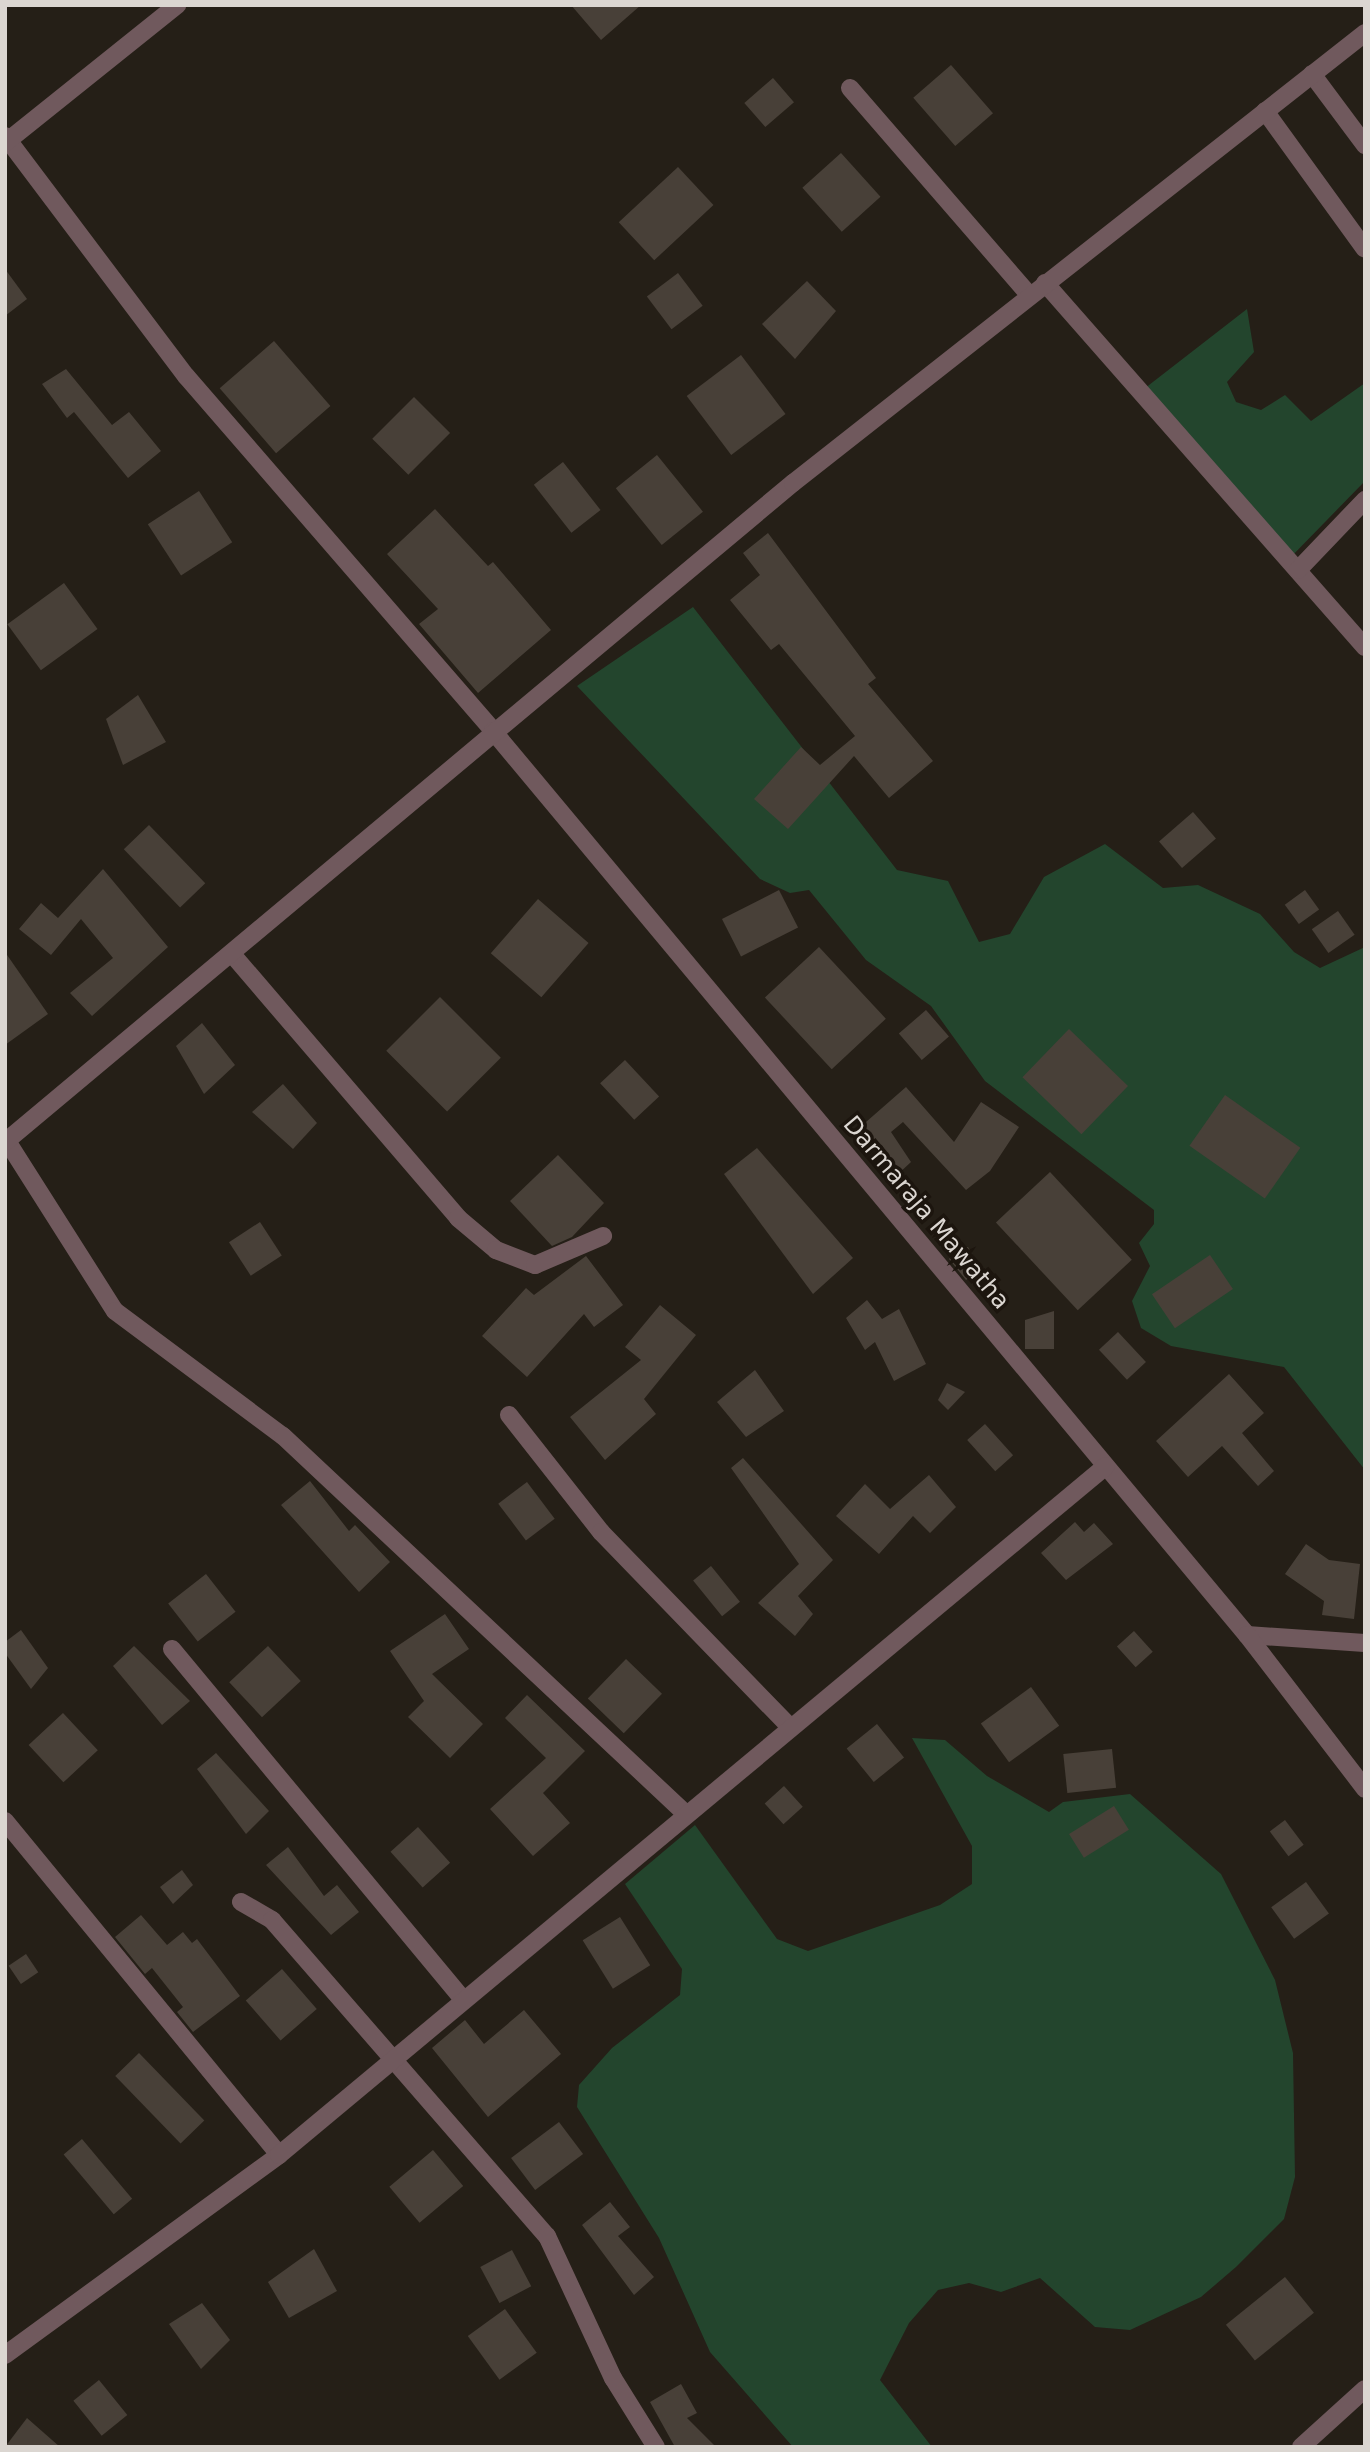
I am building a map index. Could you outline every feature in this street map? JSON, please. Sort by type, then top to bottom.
[{"type":"street","points":[[7,139],[177,5]]},
{"type":"street","points":[[686,1814],[283,1436],[115,1311],[6,1142],[232,954],[492,731],[1029,295],[1365,33]]},
{"type":"street","points":[[1312,74],[1365,145]]},
{"type":"street","points":[[850,88],[1029,295]]},
{"type":"street","points":[[1265,111],[1365,249]]},
{"type":"street","name":"Darmaraja Mawatha","points":[[7,139],[186,376],[492,731],[1106,1466],[1247,1635],[1365,1788]]},
{"type":"street","points":[[1045,283],[1365,647]]},
{"type":"street","points":[[1298,569],[1365,500]]},
{"type":"street","points":[[232,954],[458,1218],[496,1251],[535,1265],[603,1236]]},
{"type":"street","points":[[509,1415],[601,1532],[790,1727]]},
{"type":"street","points":[[5,2355],[279,2155],[1106,1466]]},
{"type":"street","points":[[1247,1635],[1365,1643]]},
{"type":"street","points":[[172,1649],[463,2000]]},
{"type":"street","points":[[5,1821],[279,2155]]},
{"type":"street","points":[[241,1902],[272,1920],[389,2062],[547,2236],[613,2378],[656,2447]]},
{"type":"street","points":[[1301,2447],[1365,2389]]},
{"type":"green space","points":[[1247,309],[1254,352],[1227,382],[1236,402],[1261,410],[1285,395],[1311,421],[1365,383],[1365,481],[1289,559],[1140,392]]},
{"type":"green space","points":[[693,607],[897,870],[948,881],[979,942],[1010,934],[1044,877],[1105,844],[1163,888],[1198,885],[1260,914],[1294,952],[1320,968],[1365,947],[1365,1470],[1284,1367],[1171,1346],[1141,1328],[1132,1301],[1150,1266],[1139,1243],[1154,1224],[1154,1210],[985,1081],[931,1006],[866,960],[809,890],[790,893],[760,879],[577,686]]},
{"type":"green space","points":[[912,1738],[945,1740],[987,1776],[1049,1812],[1063,1802],[1130,1794],[1221,1874],[1275,1980],[1293,2053],[1295,2177],[1284,2219],[1236,2267],[1201,2297],[1130,2330],[1095,2327],[1040,2278],[1001,2292],[969,2283],[938,2290],[909,2323],[880,2380],[932,2447],[793,2447],[710,2352],[659,2238],[577,2107],[579,2085],[612,2048],[680,1995],[682,1969],[625,1884],[695,1825],[777,1939],[808,1951],[940,1905],[972,1884],[972,1846]]},
{"type":"building","points":[[571,5],[641,5],[601,40]]},
{"type":"building","points":[[951,65],[993,113],[955,146],[913,98]]},
{"type":"building","points":[[773,78],[794,102],[765,127],[744,103]]},
{"type":"building","points":[[841,153],[880,197],[842,232],[802,188]]},
{"type":"building","points":[[678,167],[713,205],[654,260],[619,222]]},
{"type":"building","points":[[5,269],[27,299],[5,316]]},
{"type":"building","points":[[678,273],[703,306],[672,329],[647,296]]},
{"type":"building","points":[[807,281],[836,311],[795,359],[762,324]]},
{"type":"building","points":[[274,341],[330,406],[276,453],[220,388]]},
{"type":"building","points":[[741,355],[786,414],[731,455],[687,396]]},
{"type":"building","points":[[66,369],[112,425],[129,412],[161,451],[128,478],[74,412],[67,418],[42,384]]},
{"type":"building","points":[[414,397],[450,433],[408,475],[372,439]]},
{"type":"building","points":[[657,455],[703,512],[662,545],[616,488]]},
{"type":"building","points":[[563,462],[601,510],[571,533],[534,485]]},
{"type":"building","points":[[199,491],[232,542],[181,575],[148,524]]},
{"type":"building","points":[[435,509],[488,566],[493,562],[551,630],[478,693],[419,624],[438,609],[387,554]]},
{"type":"building","points":[[768,533],[876,678],[868,684],[933,761],[889,798],[854,756],[788,829],[754,799],[801,747],[820,765],[855,736],[779,644],[771,650],[730,600],[760,575],[743,553]]},
{"type":"building","points":[[64,583],[98,629],[41,670],[7,624]]},
{"type":"building","points":[[138,695],[166,742],[123,765],[106,719]]},
{"type":"building","points":[[1193,812],[1216,838],[1182,868],[1159,842]]},
{"type":"building","points":[[149,825],[205,883],[180,908],[124,849]]},
{"type":"building","points":[[103,869],[168,947],[92,1016],[70,993],[113,958],[81,919],[51,955],[19,929],[41,903],[58,918]]},
{"type":"building","points":[[779,890],[798,927],[741,956],[722,919]]},
{"type":"building","points":[[1305,890],[1319,909],[1299,924],[1285,905]]},
{"type":"building","points":[[538,899],[589,943],[541,997],[491,953]]},
{"type":"building","points":[[1338,911],[1355,935],[1328,953],[1312,929]]},
{"type":"building","points":[[819,947],[886,1019],[832,1069],[765,997]]},
{"type":"building","points":[[5,952],[48,1014],[5,1045]]},
{"type":"building","points":[[440,997],[501,1058],[447,1112],[386,1051]]},
{"type":"building","points":[[926,1010],[949,1036],[922,1060],[899,1034]]},
{"type":"building","points":[[202,1023],[235,1065],[204,1094],[176,1046]]},
{"type":"building","points":[[1069,1029],[1128,1086],[1081,1134],[1022,1077]]},
{"type":"building","points":[[625,1060],[659,1097],[634,1120],[600,1083]]},
{"type":"building","points":[[283,1084],[317,1123],[293,1149],[252,1112]]},
{"type":"building","points":[[906,1087],[954,1142],[981,1102],[1019,1127],[990,1171],[966,1190],[903,1122],[891,1132],[911,1162],[897,1175],[858,1129]]},
{"type":"building","points":[[1225,1095],[1300,1148],[1265,1199],[1189,1146]]},
{"type":"building","points":[[757,1148],[853,1258],[813,1294],[724,1174]]},
{"type":"building","points":[[558,1155],[604,1203],[572,1237],[552,1246],[510,1201]]},
{"type":"building","points":[[1050,1172],[1132,1260],[1078,1310],[996,1222]]},
{"type":"building","points":[[260,1222],[282,1256],[251,1276],[229,1242]]},
{"type":"building","points":[[958,1247],[968,1247],[982,1269],[966,1280],[949,1259]]},
{"type":"building","points":[[1210,1255],[1233,1289],[1175,1328],[1152,1294]]},
{"type":"building","points":[[586,1256],[623,1305],[594,1327],[584,1314],[527,1377],[482,1336],[526,1288],[534,1295]]},
{"type":"building","points":[[867,1300],[882,1319],[899,1309],[926,1364],[894,1381],[875,1342],[865,1350],[846,1318]]},
{"type":"building","points":[[660,1305],[696,1335],[644,1399],[656,1414],[605,1460],[570,1417],[641,1360],[625,1347]]},
{"type":"building","points":[[1054,1311],[1054,1349],[1025,1349],[1025,1320]]},
{"type":"building","points":[[1118,1332],[1146,1362],[1127,1380],[1099,1350]]},
{"type":"building","points":[[755,1370],[784,1411],[746,1437],[717,1402]]},
{"type":"building","points":[[1229,1374],[1264,1413],[1242,1433],[1274,1471],[1258,1486],[1222,1446],[1188,1477],[1156,1441]]},
{"type":"building","points":[[947,1383],[965,1392],[948,1410],[938,1400]]},
{"type":"building","points":[[985,1424],[1013,1455],[995,1471],[967,1440]]},
{"type":"building","points":[[743,1458],[833,1560],[798,1596],[813,1614],[795,1636],[758,1603],[799,1564],[731,1468]]},
{"type":"building","points":[[929,1475],[956,1507],[930,1533],[913,1516],[879,1554],[836,1516],[865,1484],[890,1509]]},
{"type":"building","points":[[310,1481],[349,1531],[355,1525],[390,1562],[359,1592],[281,1505]]},
{"type":"building","points":[[527,1482],[555,1519],[526,1540],[498,1504]]},
{"type":"building","points":[[1075,1522],[1084,1532],[1094,1523],[1113,1544],[1066,1580],[1041,1553]]},
{"type":"building","points":[[1306,1544],[1329,1560],[1360,1564],[1354,1619],[1322,1615],[1324,1601],[1285,1574]]},
{"type":"building","points":[[711,1566],[740,1602],[722,1616],[693,1580]]},
{"type":"building","points":[[206,1574],[236,1612],[198,1641],[168,1604]]},
{"type":"building","points":[[445,1614],[469,1649],[432,1674],[483,1724],[450,1758],[408,1717],[424,1701],[390,1651]]},
{"type":"building","points":[[21,1630],[48,1668],[31,1689],[5,1653],[5,1642]]},
{"type":"building","points":[[1134,1631],[1153,1652],[1136,1667],[1117,1646]]},
{"type":"building","points":[[134,1646],[190,1701],[162,1725],[113,1666]]},
{"type":"building","points":[[268,1646],[301,1681],[262,1717],[229,1682]]},
{"type":"building","points":[[626,1659],[662,1694],[624,1733],[588,1699]]},
{"type":"building","points":[[1031,1687],[1059,1726],[1009,1762],[981,1723]]},
{"type":"building","points":[[527,1695],[585,1751],[543,1793],[570,1823],[533,1856],[490,1809],[546,1758],[505,1718]]},
{"type":"building","points":[[63,1713],[98,1750],[63,1782],[29,1745]]},
{"type":"building","points":[[877,1724],[904,1757],[874,1782],[847,1749]]},
{"type":"building","points":[[1112,1749],[1116,1788],[1067,1793],[1063,1754]]},
{"type":"building","points":[[216,1753],[269,1811],[246,1834],[197,1769]]},
{"type":"building","points":[[784,1786],[803,1807],[783,1824],[765,1803]]},
{"type":"building","points":[[1114,1806],[1129,1830],[1084,1858],[1069,1834]]},
{"type":"building","points":[[1285,1820],[1304,1845],[1288,1856],[1270,1831]]},
{"type":"building","points":[[418,1827],[450,1863],[423,1887],[391,1852]]},
{"type":"building","points":[[288,1847],[324,1896],[337,1885],[359,1912],[331,1935],[266,1865]]},
{"type":"building","points":[[182,1870],[193,1885],[173,1904],[160,1887]]},
{"type":"building","points":[[1306,1882],[1329,1914],[1294,1939],[1271,1907]]},
{"type":"building","points":[[141,1915],[167,1945],[183,1932],[192,1943],[197,1939],[240,1996],[193,2032],[177,2012],[183,2007],[152,1968],[145,1974],[115,1937]]},
{"type":"building","points":[[620,1917],[650,1965],[613,1989],[583,1940]]},
{"type":"building","points":[[26,1954],[38,1972],[21,1984],[9,1966]]},
{"type":"building","points":[[282,1969],[317,2009],[281,2040],[246,2000]]},
{"type":"building","points":[[524,2010],[561,2054],[488,2117],[432,2048],[465,2020],[484,2044]]},
{"type":"building","points":[[139,2053],[204,2121],[181,2144],[115,2076]]},
{"type":"building","points":[[559,2122],[583,2154],[535,2190],[511,2158]]},
{"type":"building","points":[[82,2139],[132,2199],[114,2214],[64,2154]]},
{"type":"building","points":[[433,2150],[463,2186],[420,2223],[389,2187]]},
{"type":"building","points":[[610,2202],[630,2227],[618,2236],[654,2277],[634,2295],[582,2225]]},
{"type":"building","points":[[314,2249],[337,2291],[289,2318],[268,2282]]},
{"type":"building","points":[[512,2250],[531,2286],[499,2303],[480,2267]]},
{"type":"building","points":[[1285,2277],[1314,2313],[1255,2361],[1226,2325]]},
{"type":"building","points":[[202,2303],[230,2340],[201,2369],[169,2324]]},
{"type":"building","points":[[505,2309],[537,2353],[500,2380],[468,2336]]},
{"type":"building","points":[[99,2380],[127,2415],[102,2436],[73,2401]]},
{"type":"building","points":[[681,2384],[697,2413],[687,2418],[716,2447],[675,2447],[650,2402]]},
{"type":"building","points":[[27,2418],[60,2447],[5,2447]]}]
